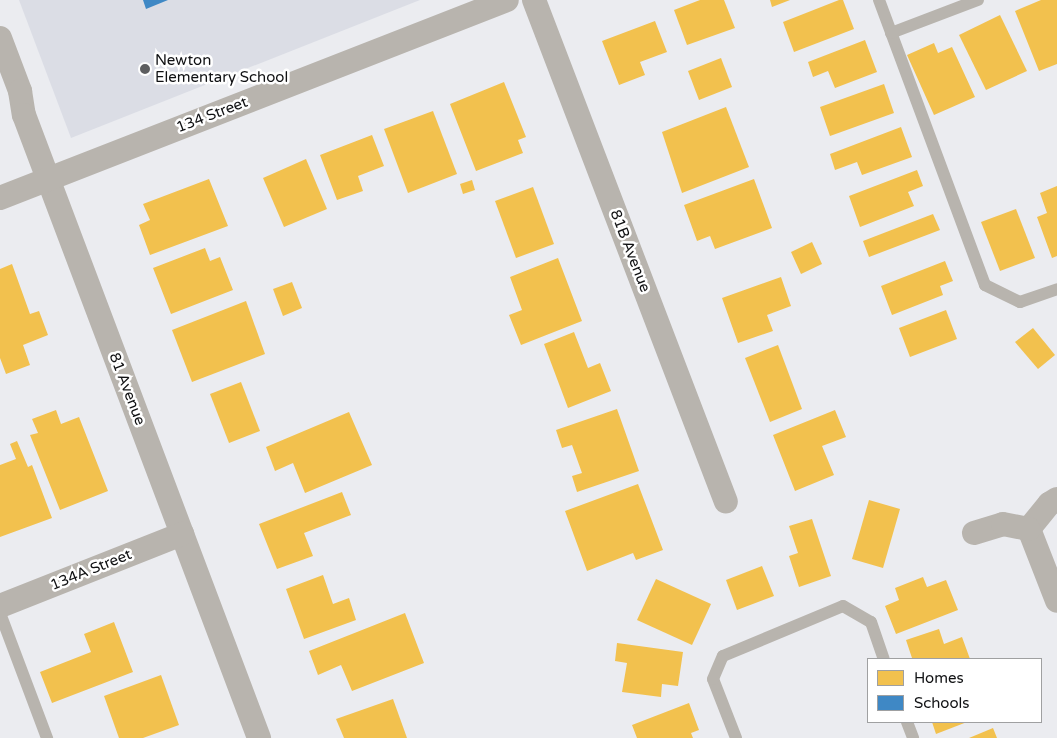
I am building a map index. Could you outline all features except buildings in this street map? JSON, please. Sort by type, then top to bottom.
[{"type":"street","name":"134 Street","points":[[0,198],[507,0]]},
{"type":"street","name":"81B Avenue","points":[[534,0],[726,502]]},
{"type":"street","name":"81 Avenue","points":[[0,38],[48,179],[259,738]]},
{"type":"street","points":[[1028,529],[1049,504],[1057,500]]},
{"type":"street","points":[[974,533],[1002,524],[1028,529]]},
{"type":"street","points":[[1028,529],[1057,601]]},
{"type":"street","name":"134A Street","points":[[0,606],[182,534]]},
{"type":"lane","points":[[878,0],[892,32],[985,285],[1020,302],[1057,289]]},
{"type":"lane","points":[[892,32],[978,0]]},
{"type":"lane","points":[[736,738],[713,678],[724,656],[843,606],[871,622],[884,658]]},
{"type":"lane","points":[[0,612],[47,738]]},
{"type":"lane","points":[[907,723],[913,738]]},
{"type":"shaded area","name":"Newton Elementary School","points":[[19,0],[420,0],[71,138]]},
{"type":"place","name":"Newton Elementary School","points":[[145,69]]}]
